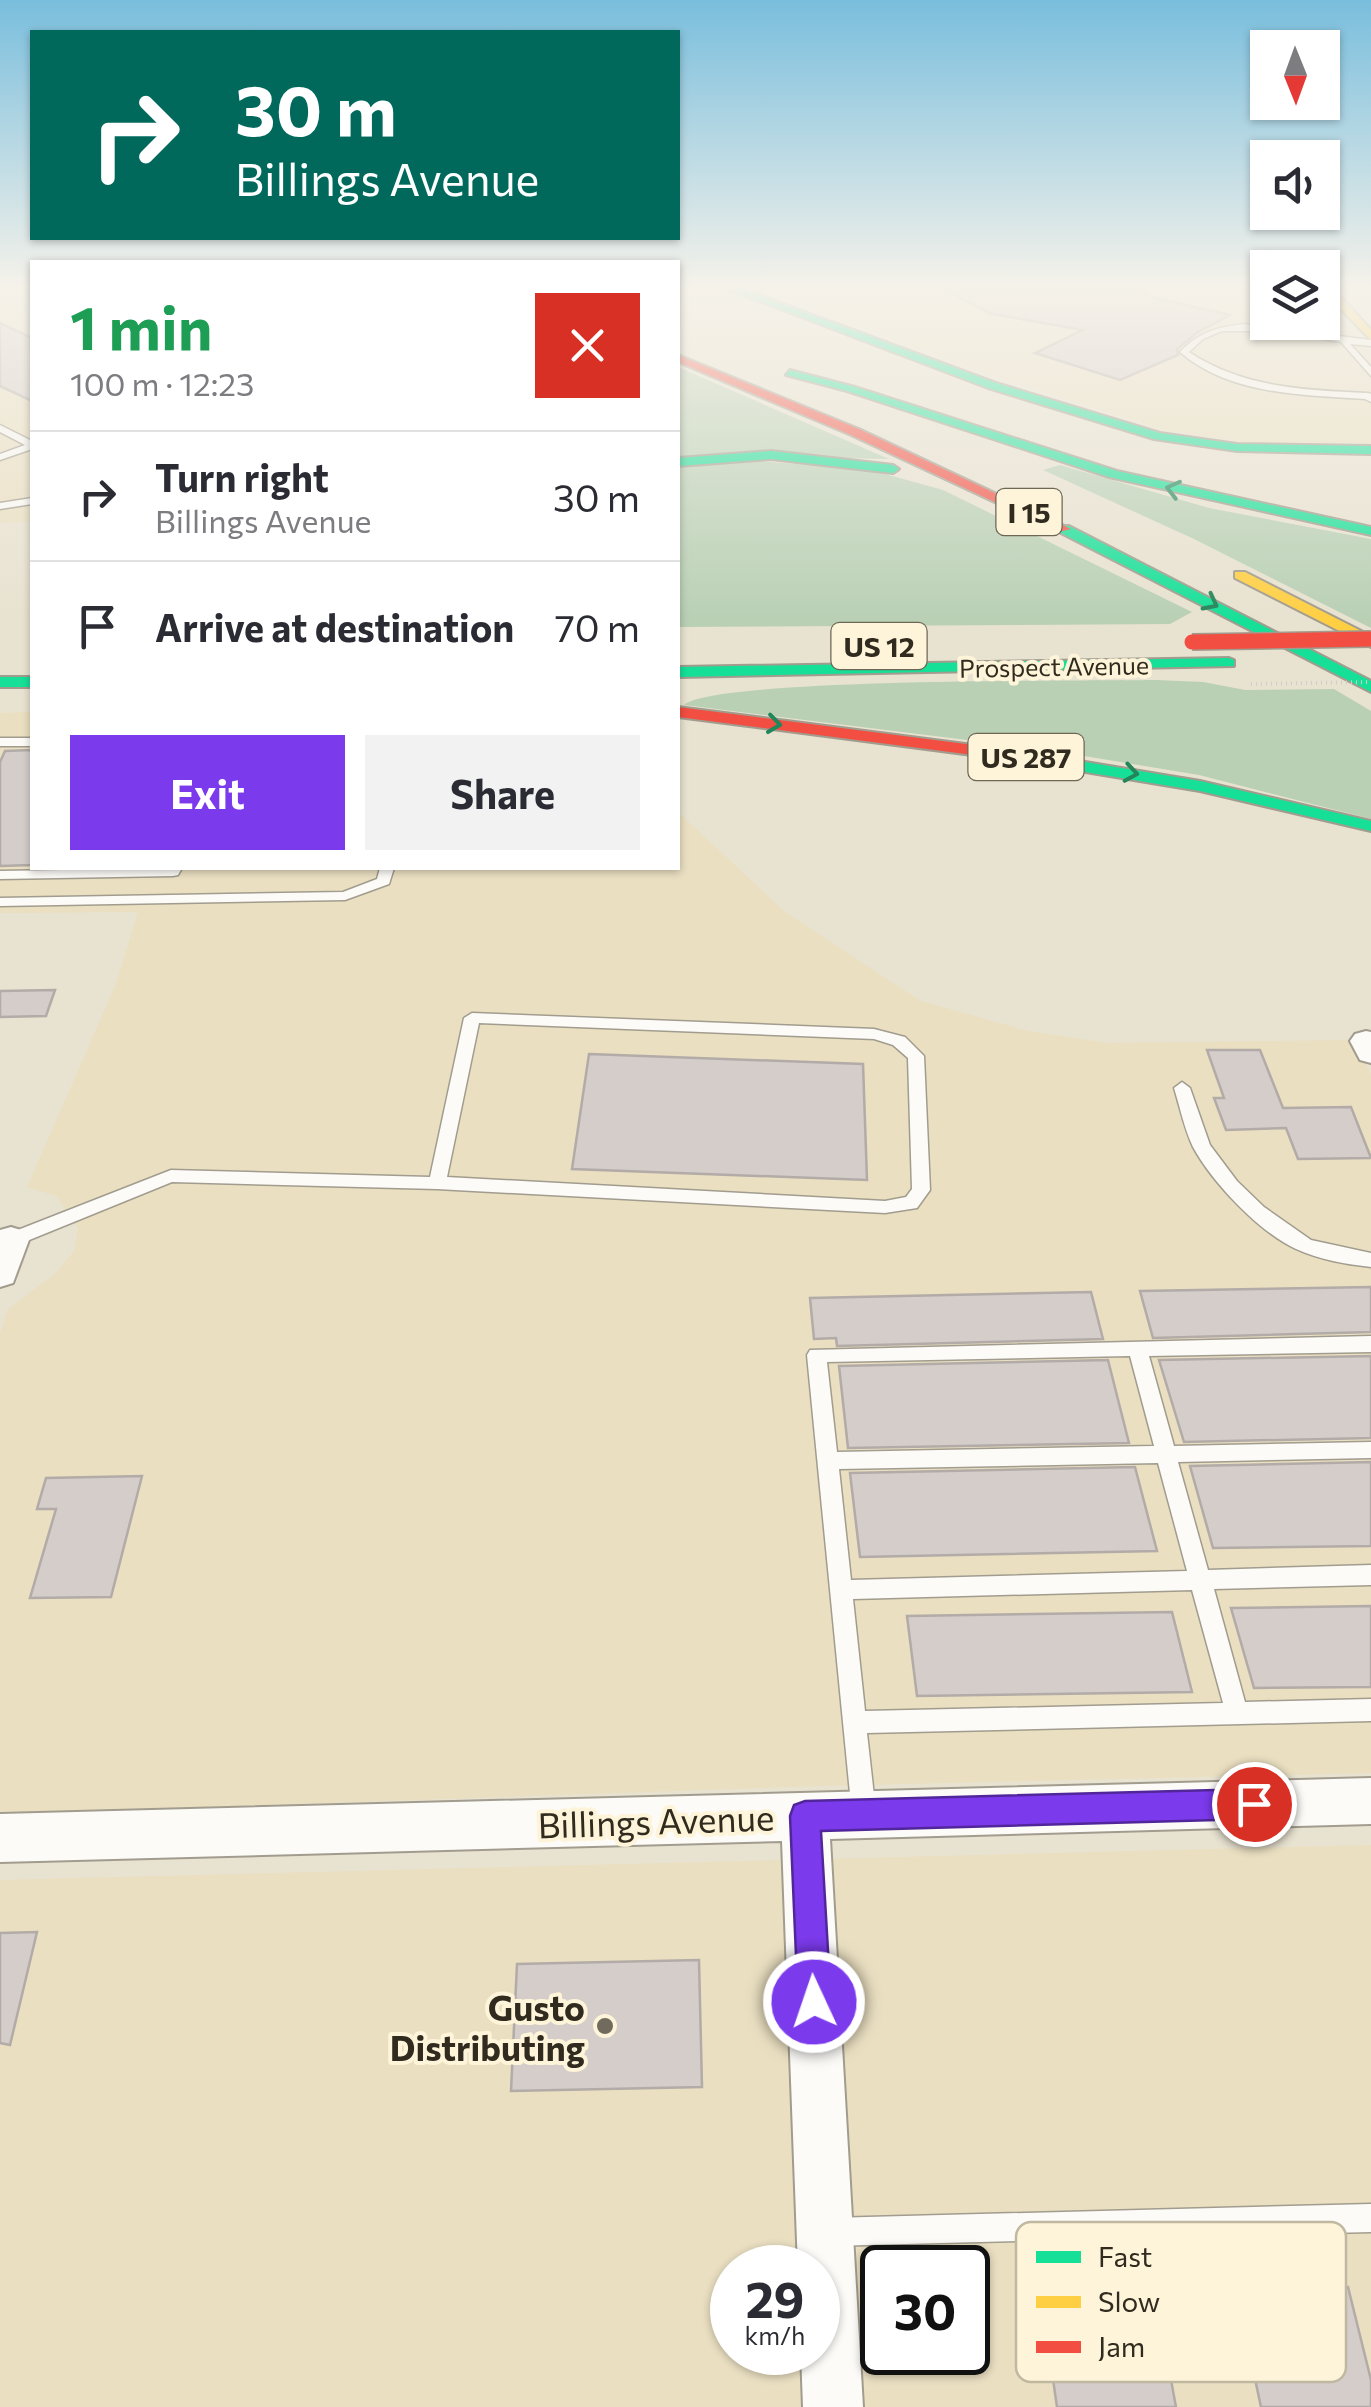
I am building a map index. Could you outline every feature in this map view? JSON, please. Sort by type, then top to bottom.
[{"type":"main road","name":"I 15","points":[[769,396],[900,452],[1162,577],[1371,684]]},
{"type":"main road","name":"I 15","points":[[845,396],[992,458]]},
{"type":"main road","points":[[877,396],[1026,448],[1132,479],[1371,531]]},
{"type":"main road","points":[[1033,396],[1160,436],[1232,447],[1371,450]]},
{"type":"main road","points":[[680,462],[771,455],[895,470],[969,494],[1162,577]]},
{"type":"main road","points":[[1215,563],[1371,640]]},
{"type":"main road","name":"Prospect Avenue","points":[[680,649],[1371,640]]},
{"type":"main road","name":"Prospect Avenue","points":[[680,672],[1371,661]]},
{"type":"main road","points":[[0,682],[30,682]]},
{"type":"main road","name":"US 287","points":[[680,712],[1126,772],[1371,826]]},
{"type":"street","name":"Billings Avenue","points":[[0,1838],[1371,1800]]},
{"type":"street","points":[[805,1816],[833,2407]]},
{"type":"lane","points":[[0,428],[30,445]]},
{"type":"lane","points":[[0,457],[30,447]]},
{"type":"lane","points":[[0,506],[30,500]]},
{"type":"lane","points":[[0,742],[30,742]]},
{"type":"lane","points":[[0,874],[174,870]]},
{"type":"lane","points":[[0,902],[345,896],[384,881],[387,870]]},
{"type":"lane","points":[[5,1256],[171,1176],[437,1184],[886,1207],[910,1203],[921,1190],[916,1056],[899,1041],[874,1034],[472,1018],[437,1184]]},
{"type":"lane","points":[[1182,1088],[1202,1146],[1254,1206],[1296,1241],[1341,1256],[1371,1260]]},
{"type":"lane","points":[[864,1814],[818,1355],[1371,1344]]},
{"type":"lane","points":[[1137,1348],[1237,1713]]},
{"type":"lane","points":[[828,1462],[1371,1450]]},
{"type":"lane","points":[[841,1590],[1371,1575]]},
{"type":"lane","points":[[854,1722],[1371,1710]]},
{"type":"lane","points":[[1215,2222],[1371,2218]]},
{"type":"lane","points":[[824,2232],[1016,2227]]},
{"type":"path","points":[[1251,684],[1371,684]]},
{"type":"shaded area","points":[[0,396],[30,396],[30,522],[0,523]]},
{"type":"shaded area","points":[[1058,396],[1371,396],[1371,444],[1249,443],[1164,430]]},
{"type":"shaded area","points":[[30,712],[30,870],[680,870],[680,814],[785,912],[921,1001],[1028,1031],[1108,1043],[1355,1040],[1371,1074],[1371,1773],[822,1786],[0,1814],[0,1334],[8,1309],[55,1274],[74,1251],[78,1228],[56,1196],[27,1187],[116,984],[138,912],[0,913],[0,713]]},
{"type":"shaded area","points":[[1371,1845],[1371,2407],[0,2407],[0,1880]]},
{"type":"green space","points":[[680,396],[745,396],[889,459],[680,458]]},
{"type":"green space","points":[[743,460],[867,469],[943,490],[1192,612],[1170,624],[680,627],[680,468]]},
{"type":"green space","points":[[1060,465],[1209,508],[1371,539],[1371,628],[1194,539],[1043,470]]},
{"type":"green space","points":[[1203,682],[1245,690],[1334,689],[1371,711],[1371,819],[1199,775],[1048,750],[684,705],[710,696],[829,685]]},
{"type":"building","points":[[30,750],[30,865],[0,866],[0,762],[5,751]]},
{"type":"building","points":[[55,990],[46,1016],[0,1017],[0,991]]},
{"type":"building","points":[[1207,1050],[1260,1050],[1283,1108],[1351,1107],[1371,1158],[1298,1159],[1286,1128],[1226,1130],[1214,1098],[1224,1098]]},
{"type":"building","points":[[589,1054],[863,1064],[867,1180],[572,1169]]},
{"type":"building","points":[[1371,1287],[1371,1332],[1153,1338],[1140,1291]]},
{"type":"building","points":[[1091,1292],[1103,1339],[837,1346],[836,1338],[814,1339],[810,1298]]},
{"type":"building","points":[[1371,1356],[1371,1438],[1184,1442],[1159,1360]]},
{"type":"building","points":[[1108,1360],[1129,1443],[848,1448],[839,1366]]},
{"type":"building","points":[[1371,1462],[1371,1546],[1213,1548],[1190,1466]]},
{"type":"building","points":[[1135,1467],[1157,1551],[860,1557],[850,1473]]},
{"type":"building","points":[[142,1476],[111,1597],[30,1598],[56,1509],[37,1509],[46,1478]]},
{"type":"building","points":[[1371,1606],[1371,1687],[1254,1688],[1231,1608]]},
{"type":"building","points":[[1172,1612],[1192,1692],[917,1696],[907,1616]]},
{"type":"building","points":[[37,1932],[10,2045],[0,2043],[0,1933]]},
{"type":"building","points":[[699,1960],[702,2087],[511,2091],[517,1964]]},
{"type":"building","points":[[1346,2287],[1371,2380],[1371,2407],[1261,2407],[1256,2382],[1346,2382]]},
{"type":"building","points":[[1053,2382],[1171,2382],[1176,2407],[1057,2407]]},
{"type":"traffic: fast","points":[[874,396],[1114,474],[1371,531]]},
{"type":"traffic: fast","points":[[1027,396],[1102,421],[1184,441],[1237,447],[1371,450]]},
{"type":"traffic: fast","points":[[680,462],[771,455],[893,469]]},
{"type":"traffic: fast","points":[[1064,529],[1371,687]]},
{"type":"traffic: fast","points":[[680,672],[1229,663]]},
{"type":"traffic: fast","points":[[0,682],[30,682]]},
{"type":"traffic: fast","points":[[1019,756],[1200,786],[1371,826]]},
{"type":"traffic: slow","points":[[1240,575],[1371,642]]},
{"type":"traffic: jam","points":[[770,396],[1064,529]]},
{"type":"traffic: jam","points":[[1192,642],[1371,639]]},
{"type":"traffic: jam","points":[[680,712],[1019,756]]},
{"type":"place","name":"Gusto Distributing","points":[[605,2026]]},
{"type":"route","points":[[814,2002],[805,1816],[1254,1804]]}]
